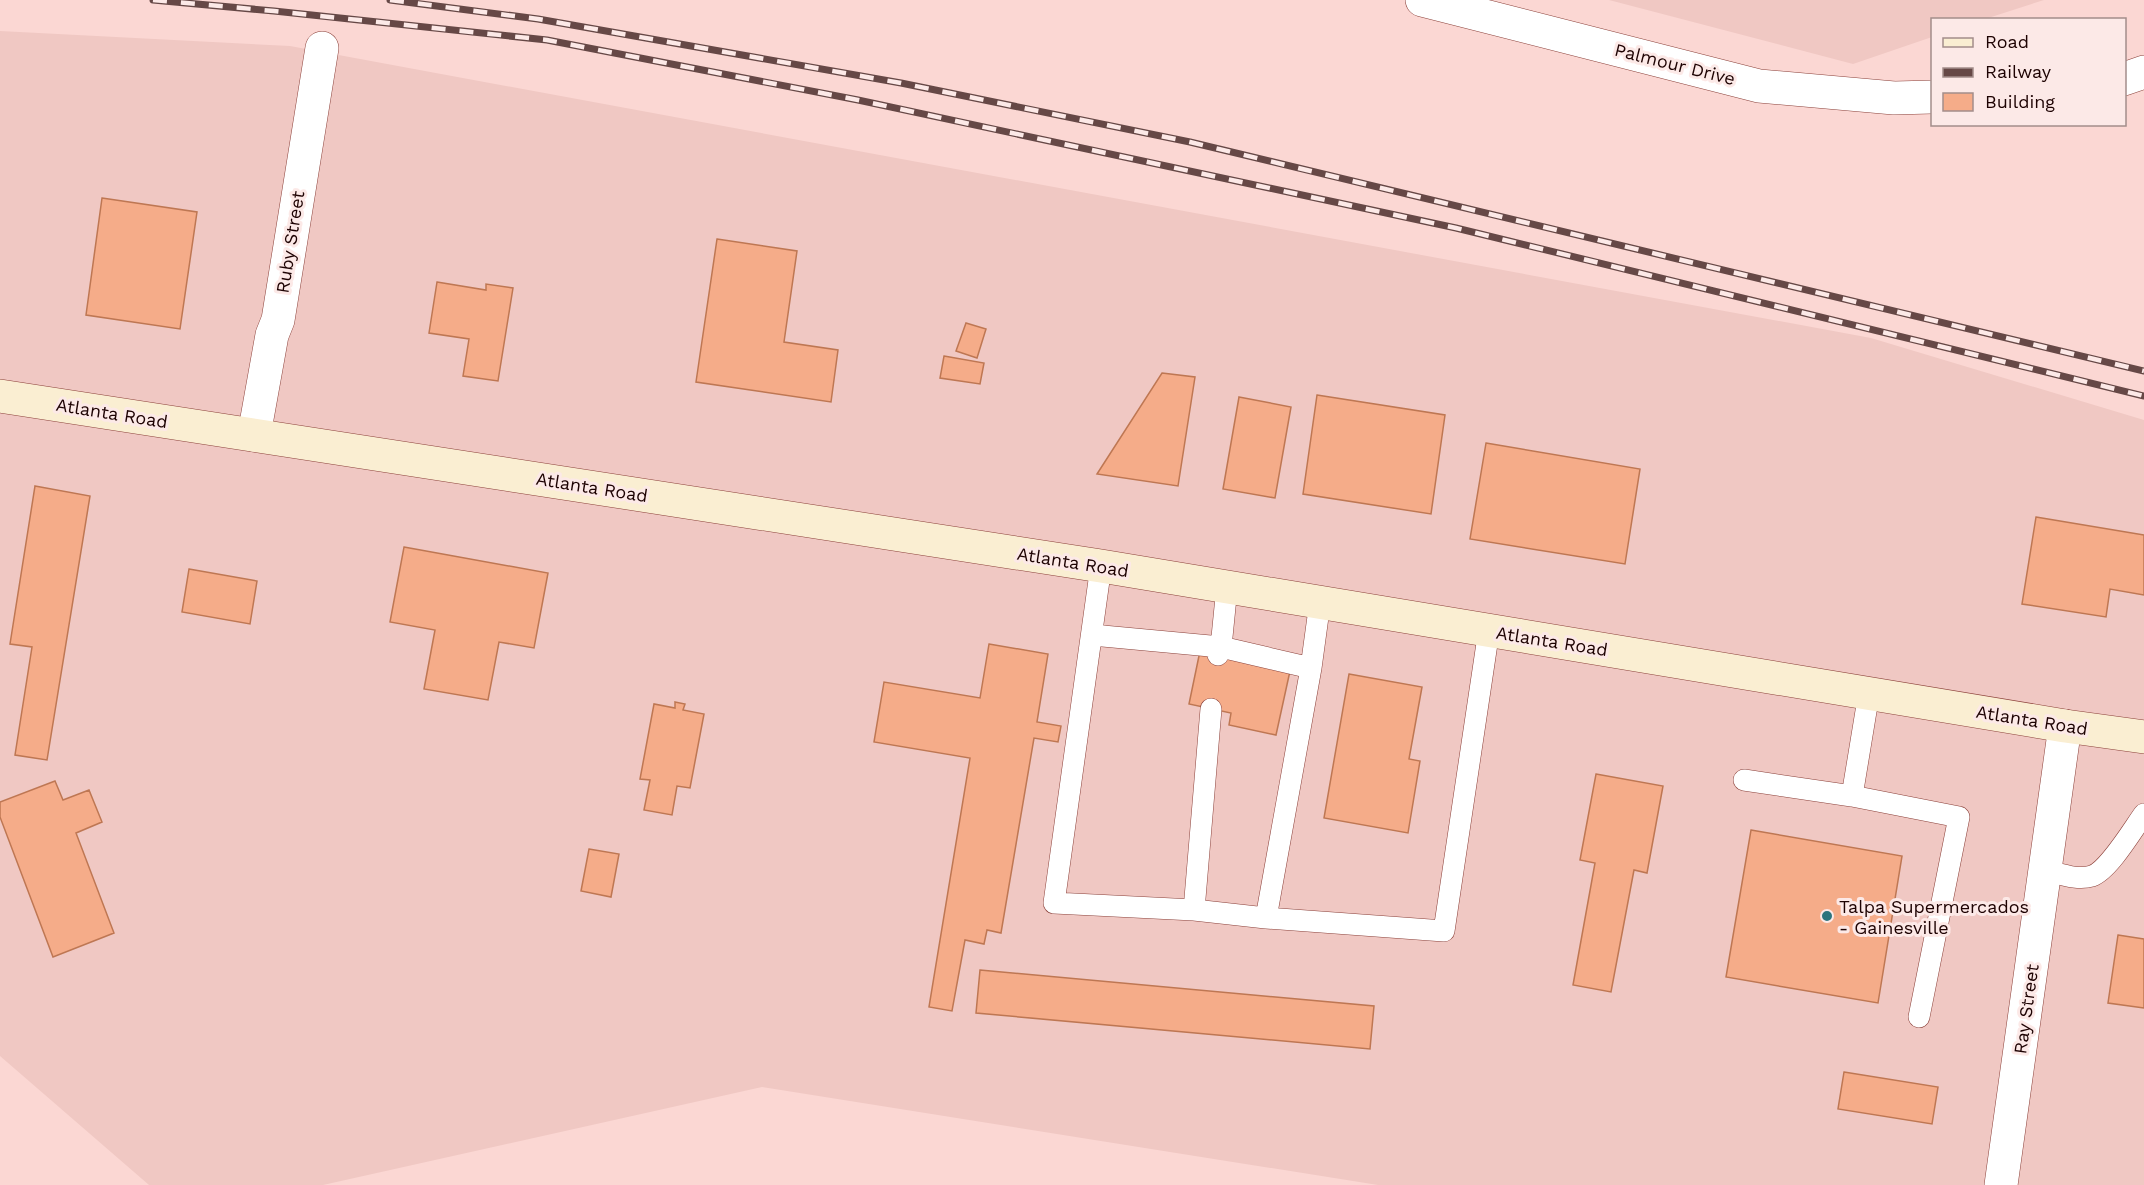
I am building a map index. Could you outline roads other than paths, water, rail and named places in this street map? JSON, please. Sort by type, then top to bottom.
[{"type":"main road","name":"Atlanta Road","points":[[0,396],[1101,566],[2065,726],[2144,737]]},
{"type":"street","name":"Palmour Drive","points":[[1422,0],[1759,86],[1894,98],[1931,97]]},
{"type":"street","name":"Ruby Street","points":[[255,435],[272,335],[278,320],[322,48]]},
{"type":"street","points":[[2126,78],[2144,72]]},
{"type":"street","name":"Ray Street","points":[[2001,1185],[2065,726]]},
{"type":"lane","points":[[1101,566],[1054,903],[1194,910],[1266,918],[1444,931],[1489,630]]},
{"type":"lane","points":[[1220,651],[1227,587]]},
{"type":"lane","points":[[1266,918],[1311,668],[1320,602]]},
{"type":"lane","points":[[1092,635],[1220,651],[1311,668]]},
{"type":"lane","points":[[1852,796],[1869,693]]},
{"type":"lane","points":[[1194,910],[1211,709]]},
{"type":"lane","points":[[1744,780],[1852,796],[1959,817],[1918,1017]]},
{"type":"lane","points":[[2045,870],[2076,877],[2093,876],[2107,864],[2144,814]]},
{"type":"railway","points":[[153,0],[547,40],[858,100],[1456,228],[2144,396]]},
{"type":"railway","points":[[390,0],[538,19],[901,83],[1190,142],[2144,371]]},
{"type":"place","name":"Talpa Supermercados - Gainesville","points":[[1827,916]]}]
